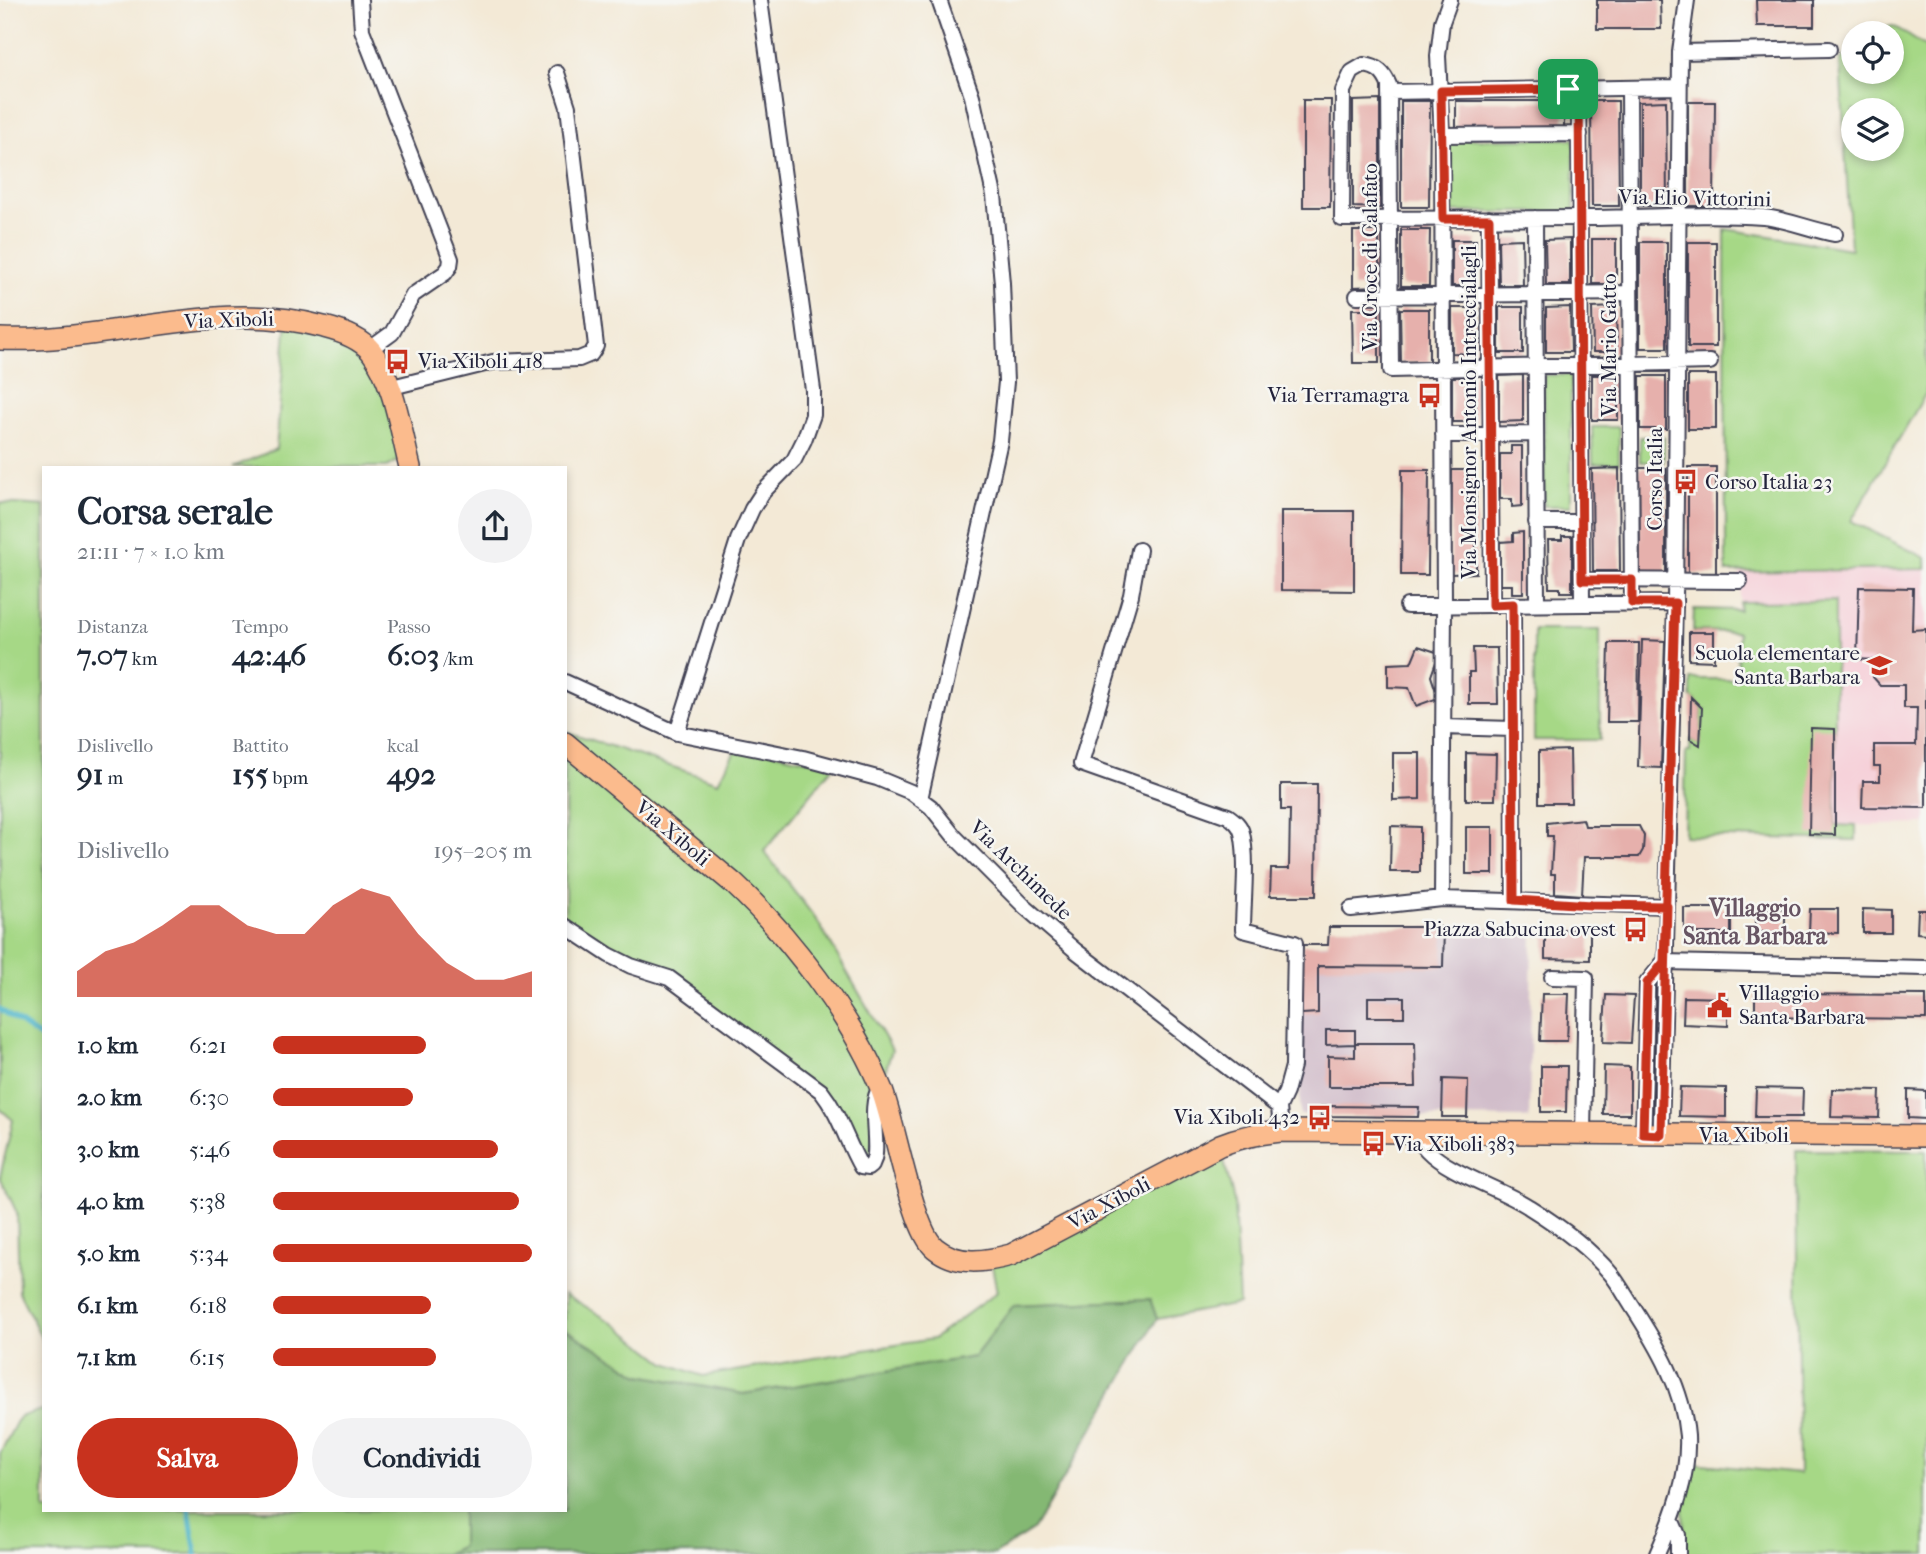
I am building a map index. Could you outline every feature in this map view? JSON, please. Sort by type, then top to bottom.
[{"type":"main road","name":"Via Xiboli","points":[[0,339],[60,337],[227,316],[276,316],[343,332],[370,349]]},
{"type":"main road","points":[[370,349],[384,372],[410,466]]},
{"type":"main road","name":"Via Xiboli","points":[[567,745],[756,904],[785,937],[848,1025],[880,1087],[892,1119],[920,1226],[934,1247],[960,1260],[991,1261],[1011,1255],[1220,1145],[1238,1138],[1281,1131],[1926,1136]]},
{"type":"street","points":[[360,0],[362,30],[451,259],[445,273],[413,295],[392,333],[370,349]]},
{"type":"street","points":[[677,733],[738,540],[752,509],[794,460],[813,415],[813,390],[760,0]]},
{"type":"street","points":[[920,799],[1000,441],[1006,382],[1002,284],[994,195],[972,96],[939,0]]},
{"type":"street","points":[[1442,899],[1443,219],[1438,57],[1442,22],[1450,0]]},
{"type":"street","name":"Corso Italia","points":[[1652,1134],[1664,996],[1667,906],[1675,603],[1679,87],[1680,52],[1687,0]]},
{"type":"street","points":[[1680,52],[1829,49]]},
{"type":"street","name":"Via Elio Vittorini","points":[[1390,92],[1390,85],[1384,74],[1374,67],[1364,65],[1352,72],[1343,91],[1342,219],[1764,217],[1835,234]]},
{"type":"street","points":[[388,388],[493,362],[579,359],[591,354],[596,346],[568,107],[557,73]]},
{"type":"street","points":[[1390,92],[1679,87]]},
{"type":"street","name":"Via Mario Gatto","points":[[1629,88],[1632,603]]},
{"type":"street","points":[[1579,89],[1582,603]]},
{"type":"street","name":"Via Croce di Calafato","points":[[1390,92],[1391,370],[1443,369]]},
{"type":"street","points":[[1442,135],[1580,134]]},
{"type":"street","points":[[1535,218],[1537,604]]},
{"type":"street","name":"Via Monsignor Antonio Intreccialagli","points":[[1489,219],[1492,605]]},
{"type":"street","points":[[1357,296],[1630,293]]},
{"type":"street","points":[[1443,369],[1710,362]]},
{"type":"street","points":[[1443,435],[1535,434]]},
{"type":"street","points":[[1535,522],[1582,522]]},
{"type":"street","points":[[1139,550],[1132,595],[1081,764],[1228,816],[1242,831],[1243,930],[1296,943],[1293,1066],[1279,1107],[1281,1131]]},
{"type":"street","points":[[1582,580],[1740,582]]},
{"type":"street","points":[[1407,606],[1675,603]]},
{"type":"street","points":[[1513,604],[1514,900]]},
{"type":"street","name":"Via Archimede","points":[[567,682],[677,733],[803,758],[866,775],[911,792],[931,807],[974,857],[1076,951],[1279,1107]]},
{"type":"street","points":[[1443,727],[1513,729]]},
{"type":"street","points":[[1351,909],[1442,899],[1667,906]]},
{"type":"street","points":[[567,927],[631,966],[669,978],[821,1091],[835,1108],[861,1167],[873,1166],[876,1157],[873,1107],[880,1087]]},
{"type":"street","points":[[1652,1134],[1647,983],[1664,962],[1926,968]]},
{"type":"street","points":[[1552,977],[1586,978],[1583,1134]]},
{"type":"street","points":[[1415,1133],[1427,1150],[1442,1162],[1529,1207],[1575,1240],[1611,1275],[1650,1334],[1672,1375],[1683,1408],[1687,1438],[1686,1467],[1671,1519],[1657,1554]]},
{"type":"street","points":[[1671,1519],[1678,1535],[1678,1554]]},
{"type":"shaded area","name":"Scuola elementare Santa Barbara","points":[[1926,569],[1926,824],[1835,826],[1834,601],[1740,602],[1740,572]]},
{"type":"shaded area","points":[[1329,927],[1532,929],[1529,1118],[1300,1115],[1302,945],[1328,944]]},
{"type":"green space","points":[[1904,33],[1926,47],[1926,393],[1851,521],[1926,558],[1926,569],[1726,572],[1725,229],[1851,249],[1846,161],[1904,161],[1904,98],[1842,98],[1841,84],[1904,84]]},
{"type":"green space","points":[[1447,139],[1574,139],[1574,212],[1447,212]]},
{"type":"green space","points":[[287,319],[370,349],[407,455],[389,466],[235,466],[276,449]]},
{"type":"green space","points":[[1544,375],[1571,375],[1571,506],[1544,506]]},
{"type":"green space","points":[[1592,427],[1619,427],[1619,463],[1593,464]]},
{"type":"green space","points":[[1640,437],[1664,437],[1664,462],[1640,462]]},
{"type":"green space","points":[[0,503],[42,506],[42,1339],[19,1292],[17,1213],[0,1177],[13,1120],[0,1109]]},
{"type":"green space","points":[[1835,601],[1835,825],[1856,826],[1856,840],[1684,836],[1686,751],[1690,751],[1690,739],[1700,744],[1702,708],[1691,697],[1691,679],[1737,679],[1738,632],[1693,631],[1694,609],[1739,610],[1740,602]]},
{"type":"green space","points":[[1534,630],[1600,630],[1600,740],[1534,740]]},
{"type":"green space","points":[[567,732],[718,782],[738,745],[834,766],[764,851],[818,922],[892,1050],[880,1087],[868,1168],[835,1108],[669,978],[567,927]]},
{"type":"green space","points":[[1220,1145],[1234,1201],[1239,1304],[1157,1319],[1150,1299],[1014,1305],[974,1357],[743,1394],[640,1375],[567,1330],[567,1295],[618,1326],[666,1363],[703,1376],[933,1339],[997,1292],[991,1260]]},
{"type":"green space","points":[[1796,1150],[1926,1151],[1926,1554],[1685,1554],[1683,1510],[1694,1463],[1799,1474]]},
{"type":"green space","points":[[1150,1299],[1157,1319],[1034,1529],[995,1554],[445,1554],[462,1546],[462,1512],[567,1512],[567,1330],[640,1375],[743,1394],[974,1357],[1014,1305]]},
{"type":"green space","points":[[42,1410],[42,1512],[462,1512],[462,1547],[445,1554],[0,1554],[0,1453],[19,1417]]},
{"type":"building","points":[[1597,0],[1660,0],[1661,29],[1597,29]]},
{"type":"building","points":[[1756,0],[1814,0],[1814,26],[1757,26]]},
{"type":"building","points":[[1303,100],[1331,100],[1330,207],[1303,207]]},
{"type":"building","points":[[1380,100],[1380,208],[1353,207],[1353,101]]},
{"type":"building","points":[[1401,101],[1430,101],[1429,207],[1401,207]]},
{"type":"building","points":[[1456,101],[1564,101],[1564,127],[1456,127]]},
{"type":"building","points":[[1591,101],[1618,101],[1619,206],[1592,206]]},
{"type":"building","points":[[1666,101],[1667,206],[1640,206],[1640,102]]},
{"type":"building","points":[[1688,102],[1715,102],[1714,206],[1688,206]]},
{"type":"building","points":[[1401,230],[1430,230],[1429,286],[1401,286]]},
{"type":"building","points":[[1353,231],[1379,231],[1379,286],[1353,287]]},
{"type":"building","points":[[1522,239],[1523,285],[1499,285],[1498,240]]},
{"type":"building","points":[[1570,239],[1570,285],[1546,285],[1545,240]]},
{"type":"building","points":[[1592,239],[1616,239],[1616,284],[1592,284]]},
{"type":"building","points":[[1452,240],[1476,240],[1476,286],[1452,286]]},
{"type":"building","points":[[1640,242],[1667,242],[1667,348],[1640,348]]},
{"type":"building","points":[[1688,242],[1716,242],[1716,347],[1688,347]]},
{"type":"building","points":[[1499,307],[1523,307],[1523,353],[1499,353]]},
{"type":"building","points":[[1570,307],[1571,352],[1546,352],[1546,308]]},
{"type":"building","points":[[1616,307],[1617,352],[1593,352],[1592,308]]},
{"type":"building","points":[[1452,308],[1475,308],[1475,354],[1452,353]]},
{"type":"building","points":[[1352,309],[1379,309],[1379,363],[1353,363]]},
{"type":"building","points":[[1400,309],[1429,309],[1429,362],[1401,363]]},
{"type":"building","points":[[1523,375],[1523,421],[1499,422],[1499,376]]},
{"type":"building","points":[[1592,375],[1618,375],[1618,420],[1592,420]]},
{"type":"building","points":[[1688,375],[1716,375],[1716,429],[1688,429]]},
{"type":"building","points":[[1640,376],[1666,376],[1666,429],[1640,429]]},
{"type":"building","points":[[1452,377],[1475,377],[1476,422],[1452,422]]},
{"type":"building","points":[[1511,446],[1522,446],[1522,506],[1512,507],[1512,499],[1500,499],[1500,454],[1511,454]]},
{"type":"building","points":[[1688,467],[1716,467],[1716,574],[1688,574]]},
{"type":"building","points":[[1619,468],[1620,571],[1593,571],[1592,469]]},
{"type":"building","points":[[1639,468],[1666,468],[1666,574],[1640,574]]},
{"type":"building","points":[[1402,470],[1429,470],[1428,575],[1401,575]]},
{"type":"building","points":[[1452,470],[1476,470],[1476,573],[1451,574]]},
{"type":"building","points":[[1281,511],[1354,511],[1354,591],[1281,590]]},
{"type":"building","points":[[1523,532],[1523,593],[1512,593],[1512,585],[1500,585],[1500,542],[1513,541],[1513,533]]},
{"type":"building","points":[[1562,536],[1572,536],[1572,592],[1549,588],[1548,540],[1562,540]]},
{"type":"building","points":[[1859,587],[1913,588],[1912,630],[1926,629],[1926,808],[1862,807],[1863,781],[1880,781],[1880,766],[1874,766],[1874,745],[1916,745],[1917,708],[1904,708],[1904,685],[1880,685],[1873,677],[1873,660],[1857,659]]},
{"type":"building","points":[[1689,632],[1714,632],[1714,661],[1689,660]]},
{"type":"building","points":[[1642,640],[1665,641],[1661,768],[1638,767]]},
{"type":"building","points":[[1609,643],[1639,643],[1638,722],[1607,722]]},
{"type":"building","points":[[1418,646],[1439,653],[1431,676],[1438,698],[1416,706],[1409,688],[1388,687],[1388,664],[1411,663]]},
{"type":"building","points":[[1473,648],[1497,648],[1498,704],[1469,704],[1469,672],[1474,672]]},
{"type":"building","points":[[1691,697],[1702,708],[1700,745],[1690,739]]},
{"type":"building","points":[[1811,728],[1835,729],[1835,835],[1809,834]]},
{"type":"building","points":[[1570,750],[1571,803],[1539,803],[1539,751]]},
{"type":"building","points":[[1393,753],[1420,753],[1420,799],[1393,800]]},
{"type":"building","points":[[1466,753],[1496,754],[1495,800],[1466,800]]},
{"type":"building","points":[[1281,784],[1317,784],[1316,896],[1270,896],[1271,869],[1289,869],[1290,810],[1281,810]]},
{"type":"building","points":[[1583,819],[1585,826],[1639,826],[1644,836],[1643,850],[1639,857],[1584,857],[1582,895],[1555,893],[1555,874],[1551,874],[1553,836],[1547,836],[1547,823]]},
{"type":"building","points":[[1391,826],[1420,827],[1420,872],[1390,872]]},
{"type":"building","points":[[1466,827],[1493,827],[1493,874],[1466,874]]},
{"type":"building","points":[[1684,908],[1731,908],[1731,933],[1684,933]]},
{"type":"building","points":[[1756,908],[1785,909],[1785,932],[1756,932]]},
{"type":"building","points":[[1810,909],[1838,909],[1838,933],[1809,932]]},
{"type":"building","points":[[1863,909],[1891,910],[1891,933],[1863,933]]},
{"type":"building","points":[[1918,910],[1926,910],[1926,934],[1917,933]]},
{"type":"building","points":[[1329,927],[1444,927],[1443,967],[1318,966],[1318,1013],[1302,1014],[1302,945],[1328,945]]},
{"type":"building","points":[[1545,929],[1590,930],[1590,960],[1545,959]]},
{"type":"building","points":[[1542,994],[1569,994],[1567,1041],[1540,1041]]},
{"type":"building","points":[[1755,994],[1926,995],[1926,1019],[1755,1017]]},
{"type":"building","points":[[1606,995],[1634,996],[1631,1043],[1603,1042]]},
{"type":"building","points":[[1368,997],[1404,997],[1404,1017],[1368,1017]]},
{"type":"building","points":[[1684,997],[1728,998],[1728,1026],[1683,1024]]},
{"type":"building","points":[[1326,1030],[1355,1030],[1355,1043],[1415,1043],[1416,1087],[1328,1087],[1328,1056],[1355,1057],[1355,1044],[1326,1045]]},
{"type":"building","points":[[1541,1066],[1567,1066],[1566,1112],[1541,1112]]},
{"type":"building","points":[[1604,1066],[1630,1067],[1630,1114],[1603,1114]]},
{"type":"building","points":[[1443,1079],[1468,1080],[1467,1117],[1442,1117]]},
{"type":"building","points":[[1680,1087],[1726,1088],[1726,1117],[1679,1116]]},
{"type":"building","points":[[1756,1088],[1803,1089],[1802,1117],[1755,1117]]},
{"type":"building","points":[[1832,1089],[1880,1090],[1879,1118],[1831,1117]]},
{"type":"building","points":[[1908,1090],[1926,1091],[1926,1119],[1908,1118]]},
{"type":"building","points":[[1321,1106],[1419,1107],[1418,1117],[1321,1116]]},
{"type":"waterway","points":[[0,1009],[42,1039]]},
{"type":"waterway","points":[[189,1512],[196,1554]]},
{"type":"place","name":"Via Xiboli 418","points":[[398,361]]},
{"type":"place","name":"Via Terramagra","points":[[1429,395]]},
{"type":"place","name":"Corso Italia 23","points":[[1685,482]]},
{"type":"place","name":"Scuola elementare Santa Barbara","points":[[1880,665]]},
{"type":"place","name":"Piazza Sabucina ovest","points":[[1636,929]]},
{"type":"place","name":"Villaggio Santa Barbara","points":[[1719,1005]]},
{"type":"place","name":"Via Xiboli 432","points":[[1320,1117]]},
{"type":"place","name":"Via Xiboli 383","points":[[1373,1144]]},
{"type":"district","name":"Villaggio Santa Barbara","points":[[1755,922]]},
{"type":"route","points":[[1568,89],[1441,91],[1443,219],[1489,219],[1492,605],[1513,604],[1514,900],[1591,905],[1667,906],[1661,1135],[1643,1134],[1647,983],[1664,962],[1666,932],[1670,790],[1675,603],[1632,603],[1632,580],[1582,580],[1579,89],[1568,89]]}]
